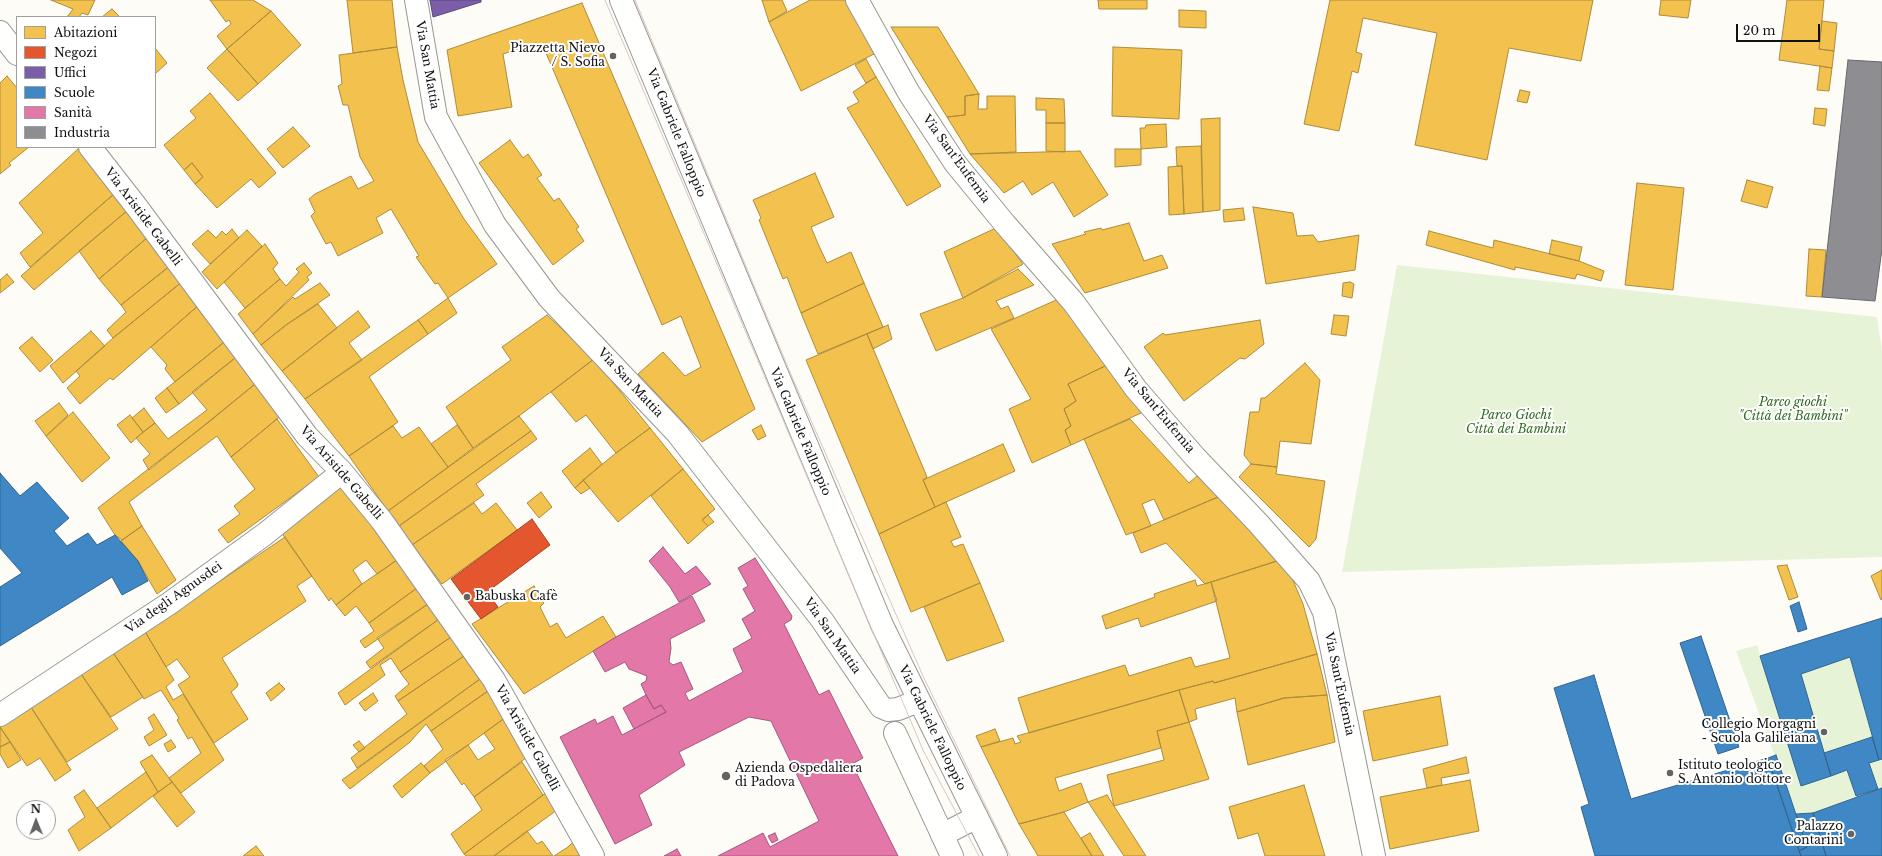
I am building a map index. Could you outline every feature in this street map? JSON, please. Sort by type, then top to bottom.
[{"type":"street","name":"Via San Mattia","points":[[416,0],[436,118],[495,225],[549,298],[677,433],[822,620],[881,707],[888,710],[898,709],[918,701]]},
{"type":"street","name":"Via Gabriele Falloppio","points":[[621,0],[882,625],[918,701],[996,856]]},
{"type":"street","name":"Via Sant'Eufemia","points":[[857,0],[909,93],[955,163],[1005,224],[1074,303],[1136,389],[1195,457],[1258,523],[1309,581],[1324,612],[1374,856]]},
{"type":"street","points":[[0,32],[16,53]]},
{"type":"street","name":"Via Aristide Gabelli","points":[[91,148],[136,206],[307,436],[342,472],[382,521],[494,680],[593,856]]},
{"type":"street","name":"Via degli Agnusdei","points":[[0,715],[170,603],[265,534],[342,472]]},
{"type":"street","points":[[895,733],[952,856]]},
{"type":"street","points":[[942,835],[977,817]]},
{"type":"green space","name":"Parco Giochi Città dei Bambini","points":[[1397,265],[1877,317],[1882,351],[1882,557],[1342,572]]},
{"type":"green space","points":[[1757,645],[1801,785],[1847,770],[1856,796],[1813,813],[1796,814],[1736,651]]},
{"type":"green space","points":[[1850,657],[1872,737],[1824,753],[1801,674]]},
{"type":"green space","points":[[1882,759],[1882,788],[1878,789],[1869,763]]},
{"type":"building: Abitazioni","points":[[51,0],[95,0],[88,15],[82,13],[80,16],[68,16],[73,9]]},
{"type":"building: Abitazioni","points":[[210,0],[253,0],[271,11],[227,49],[217,36],[231,24],[229,20],[226,22]]},
{"type":"building: Abitazioni","points":[[347,0],[392,0],[397,47],[353,53]]},
{"type":"building: Abitazioni","points":[[762,0],[782,0],[787,11],[769,22]]},
{"type":"building: Abitazioni","points":[[810,0],[846,0],[874,54],[801,91],[769,22]]},
{"type":"building: Abitazioni","points":[[1098,0],[1147,0],[1147,9],[1099,9]]},
{"type":"building: Abitazioni","points":[[1330,0],[1593,0],[1581,61],[1509,48],[1487,160],[1415,145],[1437,33],[1363,18],[1356,52],[1362,54],[1358,73],[1352,71],[1339,131],[1304,124]]},
{"type":"building: Abitazioni","points":[[1661,0],[1691,0],[1688,18],[1659,15]]},
{"type":"building: Abitazioni","points":[[1787,0],[1824,0],[1819,49],[1834,51],[1832,68],[1779,60]]},
{"type":"building: Abitazioni","points":[[582,3],[755,409],[702,442],[638,374],[663,352],[685,376],[701,367],[681,316],[662,325],[543,46],[536,43],[503,54],[512,107],[458,116],[447,50]]},
{"type":"building: Abitazioni","points":[[112,9],[119,16],[103,16]]},
{"type":"building: Abitazioni","points":[[1179,10],[1206,11],[1206,28],[1179,27]]},
{"type":"building: Abitazioni","points":[[271,11],[301,45],[258,84],[227,49]]},
{"type":"building: Abitazioni","points":[[1822,21],[1837,23],[1834,51],[1819,49]]},
{"type":"building: Abitazioni","points":[[891,27],[938,27],[979,94],[965,96],[965,115],[947,117]]},
{"type":"building: Abitazioni","points":[[397,47],[403,80],[418,142],[464,219],[497,264],[448,298],[438,283],[435,284],[416,257],[419,256],[391,209],[376,218],[383,233],[338,256],[331,242],[326,244],[311,216],[315,212],[309,199],[315,194],[351,176],[358,189],[374,181],[360,157],[348,105],[343,105],[338,86],[342,84],[339,55]]},
{"type":"building: Abitazioni","points":[[1113,47],[1182,50],[1179,119],[1112,116]]},
{"type":"building: Abitazioni","points":[[156,49],[167,63],[156,73]]},
{"type":"building: Abitazioni","points":[[227,49],[258,84],[238,101],[207,68]]},
{"type":"building: Abitazioni","points":[[866,59],[876,77],[866,83],[855,65]]},
{"type":"building: Abitazioni","points":[[1820,66],[1832,68],[1829,91],[1817,90]]},
{"type":"building: Abitazioni","points":[[7,76],[16,87],[16,148],[28,148],[9,163],[11,165],[0,174],[0,83]]},
{"type":"building: Abitazioni","points":[[876,77],[941,186],[907,206],[847,108],[859,102],[853,92]]},
{"type":"building: Abitazioni","points":[[1520,90],[1530,92],[1527,103],[1517,101]]},
{"type":"building: Abitazioni","points":[[210,93],[276,173],[259,188],[251,179],[217,208],[195,184],[203,177],[192,163],[184,170],[164,145],[196,118],[190,111]]},
{"type":"building: Abitazioni","points":[[979,94],[978,109],[987,109],[987,96],[1015,96],[1016,152],[970,154],[947,117],[965,115],[965,96]]},
{"type":"building: Abitazioni","points":[[1036,98],[1064,99],[1065,123],[1046,123],[1046,110],[1036,110]]},
{"type":"building: Abitazioni","points":[[1815,108],[1827,109],[1825,126],[1813,124]]},
{"type":"building: Abitazioni","points":[[1220,118],[1220,210],[1203,212],[1201,119]]},
{"type":"building: Abitazioni","points":[[1046,123],[1065,123],[1065,152],[1046,151]]},
{"type":"building: Abitazioni","points":[[1166,124],[1167,147],[1141,149],[1140,128],[1145,128],[1146,125]]},
{"type":"building: Abitazioni","points":[[293,127],[310,146],[283,168],[267,149]]},
{"type":"building: Abitazioni","points":[[510,140],[523,158],[528,154],[542,175],[537,178],[554,201],[559,198],[579,227],[576,229],[584,241],[553,265],[479,163]]},
{"type":"building: Abitazioni","points":[[1201,146],[1203,212],[1184,214],[1182,166],[1177,166],[1176,147]]},
{"type":"building: Abitazioni","points":[[78,149],[115,193],[30,267],[20,253],[43,233],[19,203]]},
{"type":"building: Abitazioni","points":[[1115,149],[1141,149],[1141,165],[1115,167]]},
{"type":"building: Abitazioni","points":[[1080,151],[1108,195],[1074,217],[1053,182],[1032,195],[1023,181],[1004,193],[970,154]]},
{"type":"building: Abitazioni","points":[[192,163],[203,177],[195,184],[184,170]]},
{"type":"building: Abitazioni","points":[[1182,166],[1184,214],[1169,215],[1168,167]]},
{"type":"building: Abitazioni","points":[[815,173],[834,217],[811,227],[819,246],[827,263],[851,252],[864,283],[801,313],[787,277],[783,279],[759,220],[761,218],[753,200]]},
{"type":"building: Abitazioni","points":[[1747,180],[1773,187],[1767,208],[1741,201]]},
{"type":"building: Abitazioni","points":[[1637,183],[1684,188],[1673,290],[1625,285]]},
{"type":"building: Abitazioni","points":[[115,193],[128,210],[34,290],[21,276]]},
{"type":"building: Abitazioni","points":[[1253,207],[1293,213],[1297,236],[1313,235],[1318,242],[1359,235],[1355,270],[1266,284]]},
{"type":"building: Abitazioni","points":[[1243,208],[1245,220],[1224,222],[1223,210]]},
{"type":"building: Abitazioni","points":[[128,210],[148,237],[99,279],[79,251]]},
{"type":"building: Abitazioni","points":[[1129,223],[1144,261],[1162,255],[1168,268],[1085,293],[1052,244],[1086,234],[1084,232],[1101,228],[1102,230]]},
{"type":"building: Abitazioni","points":[[996,228],[1023,264],[963,298],[944,252]]},
{"type":"building: Abitazioni","points":[[232,229],[239,238],[210,264],[192,244],[208,230],[216,238],[222,231],[226,235]]},
{"type":"building: Abitazioni","points":[[247,230],[262,246],[217,289],[202,272]]},
{"type":"building: Abitazioni","points":[[1429,231],[1493,248],[1494,240],[1579,261],[1604,271],[1601,281],[1577,274],[1575,279],[1515,267],[1515,270],[1426,245]]},
{"type":"building: Abitazioni","points":[[148,237],[171,265],[121,305],[99,279]]},
{"type":"building: Abitazioni","points":[[1552,240],[1582,247],[1579,261],[1549,254]]},
{"type":"building: Abitazioni","points":[[265,244],[278,263],[273,269],[280,279],[245,308],[224,282]]},
{"type":"building: Abitazioni","points":[[1809,249],[1826,250],[1822,297],[1806,296]]},
{"type":"building: Abitazioni","points":[[304,263],[312,273],[307,277],[309,280],[253,334],[238,314],[280,279],[286,286],[299,272],[296,269]]},
{"type":"building: Abitazioni","points":[[171,265],[183,281],[113,338],[107,330],[126,312],[121,305]]},
{"type":"building: Abitazioni","points":[[1018,269],[1034,285],[996,301],[1001,309],[1008,306],[1014,318],[936,351],[920,314],[963,298]]},
{"type":"building: Abitazioni","points":[[7,274],[14,282],[0,293],[0,280]]},
{"type":"building: Abitazioni","points":[[183,281],[200,304],[113,380],[110,378],[80,404],[67,388],[80,376],[76,371],[113,338]]},
{"type":"building: Abitazioni","points":[[1350,282],[1354,284],[1352,298],[1342,296],[1343,283]]},
{"type":"building: Abitazioni","points":[[320,283],[330,295],[286,325],[261,345],[253,334],[293,297],[295,299]]},
{"type":"building: Abitazioni","points":[[864,283],[883,327],[818,354],[801,313]]},
{"type":"building: Abitazioni","points":[[1063,297],[1107,365],[1068,384],[1076,401],[1064,409],[1071,426],[1065,430],[1071,445],[1032,463],[1009,409],[1031,399],[991,329]]},
{"type":"building: Abitazioni","points":[[448,298],[457,313],[428,334],[418,320]]},
{"type":"building: Abitazioni","points":[[200,304],[228,339],[175,382],[165,369],[167,365],[151,347]]},
{"type":"building: Abitazioni","points":[[318,304],[337,328],[282,371],[261,345],[286,325]]},
{"type":"building: Abitazioni","points":[[358,311],[370,327],[349,343],[362,360],[305,399],[282,371]]},
{"type":"building: Abitazioni","points":[[547,315],[594,359],[519,416],[473,448],[446,407],[511,360],[502,347]]},
{"type":"building: Abitazioni","points":[[1334,315],[1349,316],[1346,336],[1331,334]]},
{"type":"building: Abitazioni","points":[[418,320],[428,334],[369,377],[398,422],[349,456],[305,399]]},
{"type":"building: Abitazioni","points":[[1260,320],[1264,344],[1245,359],[1240,358],[1184,401],[1144,347],[1163,333],[1165,335]]},
{"type":"building: Abitazioni","points":[[888,325],[892,339],[873,349],[867,334]]},
{"type":"building: Abitazioni","points":[[91,331],[105,346],[63,383],[50,366]]},
{"type":"building: Abitazioni","points":[[867,334],[927,477],[923,480],[935,507],[879,534],[806,360]]},
{"type":"building: Abitazioni","points":[[32,337],[53,360],[40,372],[19,348]]},
{"type":"building: Abitazioni","points":[[228,339],[240,354],[179,404],[167,388]]},
{"type":"building: Abitazioni","points":[[240,354],[260,380],[149,470],[143,460],[150,454],[136,438],[155,423],[168,439],[207,410],[192,392]]},
{"type":"building: Abitazioni","points":[[594,359],[650,428],[616,453],[586,415],[576,422],[551,392]]},
{"type":"building: Abitazioni","points":[[1305,363],[1320,380],[1311,444],[1280,441],[1277,467],[1251,464],[1244,455],[1250,412],[1259,412],[1261,398],[1265,398]]},
{"type":"building: Abitazioni","points":[[1107,365],[1141,413],[1071,445],[1065,430],[1071,426],[1064,409],[1076,401],[1068,384]]},
{"type":"building: Abitazioni","points":[[260,380],[284,413],[231,457],[217,436],[129,502],[142,526],[122,540],[115,535],[98,508],[209,422]]},
{"type":"building: Abitazioni","points":[[167,388],[179,404],[166,413],[155,398]]},
{"type":"building: Abitazioni","points":[[59,403],[68,415],[46,436],[35,421]]},
{"type":"building: Abitazioni","points":[[144,408],[155,423],[143,432],[132,418]]},
{"type":"building: Abitazioni","points":[[73,412],[110,458],[82,482],[46,436]]},
{"type":"building: Abitazioni","points":[[130,415],[143,432],[131,443],[117,425]]},
{"type":"building: Abitazioni","points":[[519,416],[531,431],[399,526],[388,511]]},
{"type":"building: Abitazioni","points":[[277,419],[319,477],[228,543],[218,530],[240,514],[234,506],[255,489],[231,457]]},
{"type":"building: Abitazioni","points":[[1130,419],[1189,483],[1197,476],[1218,497],[1164,520],[1154,499],[1142,504],[1151,526],[1126,535],[1084,439]]},
{"type":"building: Abitazioni","points":[[457,425],[473,448],[448,467],[431,444]]},
{"type":"building: Abitazioni","points":[[761,425],[766,436],[758,440],[752,430]]},
{"type":"building: Abitazioni","points":[[393,426],[402,438],[419,427],[448,467],[388,511],[349,456]]},
{"type":"building: Abitazioni","points":[[650,428],[683,469],[618,522],[583,480]]},
{"type":"building: Abitazioni","points":[[531,431],[537,439],[476,484],[484,495],[412,545],[399,526]]},
{"type":"building: Abitazioni","points":[[1003,444],[1015,471],[935,507],[923,480]]},
{"type":"building: Abitazioni","points":[[590,448],[602,464],[575,488],[562,471]]},
{"type":"building: Abitazioni","points":[[1251,464],[1277,467],[1276,474],[1325,481],[1316,539],[1309,547],[1239,477]]},
{"type":"building: Abitazioni","points":[[683,469],[715,509],[702,520],[708,526],[688,544],[651,496]]},
{"type":"building: Abitazioni","points":[[583,480],[590,488],[581,494],[575,488]]},
{"type":"building: Abitazioni","points":[[341,483],[397,560],[377,574],[366,560],[353,570],[362,584],[336,605],[331,598],[329,601],[281,532]]},
{"type":"building: Abitazioni","points":[[541,492],[552,507],[539,518],[527,503]]},
{"type":"building: Abitazioni","points":[[1218,497],[1280,560],[1205,584],[1166,543],[1141,553],[1133,533]]},
{"type":"building: Abitazioni","points":[[946,502],[961,537],[951,541],[954,547],[963,544],[980,583],[911,612],[879,534]]},
{"type":"building: Abitazioni","points":[[474,503],[482,514],[496,503],[517,530],[442,584],[412,545]]},
{"type":"building: Abitazioni","points":[[708,515],[714,522],[708,526],[702,520]]},
{"type":"building: Abitazioni","points":[[142,526],[176,580],[157,594],[138,561],[121,541]]},
{"type":"building: Abitazioni","points":[[285,537],[312,576],[297,586],[306,601],[222,658],[238,684],[237,687],[231,692],[248,719],[214,743],[178,685],[190,677],[177,659],[166,667],[144,630],[198,596]]},
{"type":"building: Abitazioni","points":[[397,560],[417,588],[369,623],[356,606],[345,616],[336,605],[362,584]]},
{"type":"building: Abitazioni","points":[[1280,560],[1289,571],[1303,604],[1317,654],[1214,683],[1213,681],[1179,690],[1029,733],[1018,698],[1125,665],[1129,676],[1191,657],[1195,667],[1230,658],[1211,582]]},
{"type":"building: Abitazioni","points":[[1787,565],[1798,597],[1789,600],[1777,566]]},
{"type":"building: Abitazioni","points":[[1882,570],[1882,599],[1881,600],[1871,576]]},
{"type":"building: Abitazioni","points":[[1195,580],[1197,586],[1211,582],[1217,601],[1141,627],[1138,618],[1106,629],[1102,616],[1155,597],[1154,594]]},
{"type":"building: Abitazioni","points":[[980,583],[1004,641],[947,661],[924,607]]},
{"type":"building: Abitazioni","points":[[534,586],[544,603],[540,607],[550,627],[557,623],[566,638],[603,616],[616,637],[524,694],[472,624]]},
{"type":"building: Abitazioni","points":[[417,588],[428,604],[365,648],[360,641],[374,631],[369,623]]},
{"type":"building: Abitazioni","points":[[428,604],[439,619],[370,668],[366,662],[384,648],[377,638]]},
{"type":"building: Abitazioni","points":[[439,619],[451,637],[400,672],[391,658],[380,665],[385,675],[345,705],[338,693]]},
{"type":"building: Abitazioni","points":[[144,630],[174,680],[166,687],[173,700],[183,694],[224,760],[181,793],[169,778],[201,753],[192,737],[188,739],[177,720],[179,718],[161,690],[144,699],[112,651]]},
{"type":"building: Abitazioni","points":[[451,637],[464,656],[398,701],[395,696],[409,684],[400,672]]},
{"type":"building: Abitazioni","points":[[112,651],[143,697],[111,717],[79,671]]},
{"type":"building: Abitazioni","points":[[1317,654],[1327,695],[1284,698],[1237,712],[1235,698],[1195,709],[1197,719],[1189,722],[1179,690],[1213,681],[1214,683]]},
{"type":"building: Abitazioni","points":[[464,656],[480,679],[357,768],[351,758],[407,714],[398,701]]},
{"type":"building: Abitazioni","points":[[79,671],[118,729],[67,762],[29,704]]},
{"type":"building: Abitazioni","points":[[480,679],[488,691],[431,731],[426,724],[410,742],[350,789],[342,780]]},
{"type":"building: Abitazioni","points":[[279,683],[285,689],[271,701],[266,693]]},
{"type":"building: Abitazioni","points":[[1179,690],[1189,722],[1157,731],[1161,748],[1055,778],[1059,791],[1081,783],[1088,802],[1064,812],[1019,824],[981,747],[1013,738],[1015,744],[1021,742],[1017,736]]},
{"type":"building: Abitazioni","points":[[488,691],[506,717],[430,773],[424,766],[443,749],[431,731]]},
{"type":"building: Abitazioni","points":[[373,693],[378,701],[365,711],[359,703]]},
{"type":"building: Abitazioni","points":[[1327,695],[1335,742],[1248,765],[1237,712],[1284,698]]},
{"type":"building: Abitazioni","points":[[1440,696],[1448,745],[1373,761],[1363,711]]},
{"type":"building: Abitazioni","points":[[29,704],[71,770],[55,781],[40,758],[27,766],[0,727],[0,722]]},
{"type":"building: Abitazioni","points":[[154,714],[167,735],[149,746],[144,737],[154,730],[148,718]]},
{"type":"building: Abitazioni","points":[[506,717],[531,754],[474,797],[464,783],[462,785],[445,760],[468,745],[478,760],[495,749],[484,733]]},
{"type":"building: Abitazioni","points":[[1189,722],[1209,779],[1114,806],[1107,775],[1164,760],[1157,731]]},
{"type":"building: Abitazioni","points":[[0,727],[10,742],[0,747]]},
{"type":"building: Abitazioni","points":[[995,729],[1000,741],[981,747],[976,736]]},
{"type":"building: Abitazioni","points":[[171,740],[176,747],[168,752],[164,744]]},
{"type":"building: Abitazioni","points":[[359,741],[365,748],[359,752],[353,745]]},
{"type":"building: Abitazioni","points":[[10,742],[21,760],[8,768],[0,754],[0,747]]},
{"type":"building: Abitazioni","points":[[152,755],[172,782],[158,792],[140,762]]},
{"type":"building: Abitazioni","points":[[1466,757],[1469,773],[1441,778],[1442,785],[1427,788],[1423,769]]},
{"type":"building: Abitazioni","points":[[522,762],[543,795],[464,854],[451,834],[482,810],[474,797]]},
{"type":"building: Abitazioni","points":[[421,763],[430,773],[402,798],[393,786]]},
{"type":"building: Abitazioni","points":[[146,772],[158,792],[111,828],[97,808]]},
{"type":"building: Abitazioni","points":[[1470,780],[1479,831],[1390,849],[1380,797]]},
{"type":"building: Abitazioni","points":[[172,782],[195,812],[177,827],[153,796]]},
{"type":"building: Abitazioni","points":[[1304,785],[1325,856],[1265,856],[1258,833],[1238,839],[1229,807]]},
{"type":"building: Abitazioni","points":[[551,789],[561,807],[494,856],[466,856],[464,854]]},
{"type":"building: Abitazioni","points":[[84,790],[111,828],[79,851],[68,830],[85,817],[74,797]]},
{"type":"building: Abitazioni","points":[[1107,795],[1146,856],[1124,856],[1088,802]]},
{"type":"building: Abitazioni","points":[[1064,812],[1092,856],[1038,856],[1019,824]]},
{"type":"building: Abitazioni","points":[[527,831],[537,844],[542,841],[553,856],[494,856]]},
{"type":"building: Abitazioni","points":[[1090,833],[1104,856],[1092,856],[1081,838]]},
{"type":"building: Abitazioni","points":[[573,842],[580,856],[554,856],[568,847]]},
{"type":"building: Abitazioni","points":[[256,846],[264,856],[243,856]]},
{"type":"building: Negozi","points":[[532,519],[550,545],[487,592],[498,607],[481,619],[451,579]]},
{"type":"building: Uffici","points":[[430,0],[481,0],[481,2],[433,17]]},
{"type":"building: Scuole","points":[[0,473],[20,496],[37,482],[69,518],[54,531],[67,546],[88,533],[97,545],[115,535],[138,561],[148,581],[122,595],[112,577],[0,646],[0,587],[22,573],[0,548]]},
{"type":"building: Scuole","points":[[1799,602],[1807,629],[1798,632],[1790,606]]},
{"type":"building: Scuole","points":[[1882,618],[1882,759],[1879,760],[1850,657],[1801,674],[1831,776],[1801,786],[1760,656]]},
{"type":"building: Scuole","points":[[1701,636],[1739,747],[1718,754],[1680,643]]},
{"type":"building: Scuole","points":[[1594,675],[1631,799],[1768,758],[1801,856],[1595,856],[1581,807],[1589,804],[1554,688]]},
{"type":"building: Scuole","points":[[1872,737],[1879,760],[1869,763],[1878,789],[1856,796],[1847,770],[1831,776],[1824,753]]},
{"type":"building: Scuole","points":[[1776,755],[1807,847],[1799,851],[1768,758]]},
{"type":"building: Scuole","name":"Palazzo Contarini","points":[[1882,788],[1882,856],[1826,856],[1813,813]]},
{"type":"building: Scuole","points":[[1813,813],[1826,856],[1801,856],[1799,851],[1807,847],[1796,814]]},
{"type":"building: Sanità","points":[[663,547],[685,574],[696,566],[711,584],[679,602],[670,587],[649,561]]},
{"type":"building: Sanità","points":[[755,558],[792,616],[791,620],[784,624],[819,695],[829,690],[863,758],[852,764],[898,856],[718,856],[763,833],[770,847],[819,821],[771,721],[749,717],[679,752],[685,765],[639,795],[652,825],[615,844],[560,737],[595,719],[597,724],[613,716],[622,735],[666,712],[661,705],[654,709],[646,695],[641,684],[646,681],[647,676],[629,669],[625,662],[605,672],[593,651],[692,596],[705,621],[670,639],[671,648],[669,662],[673,665],[681,662],[693,689],[685,693],[689,701],[743,672],[733,649],[752,638],[742,619],[755,611],[743,589],[748,586],[738,568]]},
{"type":"building: Sanità","points":[[646,695],[654,709],[661,705],[666,712],[634,729],[623,708]]},
{"type":"building: Sanità","points":[[775,833],[778,840],[772,843],[768,836]]},
{"type":"building: Sanità","points":[[677,849],[681,856],[664,856]]},
{"type":"building: Industria","points":[[1848,60],[1882,62],[1882,249],[1875,301],[1822,297]]},
{"type":"tram line","points":[[605,0],[923,750],[979,856]]},
{"type":"tram line","points":[[635,0],[792,377],[923,676],[1010,856]]},
{"type":"place","name":"Piazzetta Nievo / S. Sofia","points":[[613,56]]},
{"type":"place","name":"Babuska Cafè","points":[[467,597]]},
{"type":"place","name":"Collegio Morgagni - Scuola Galileiana","points":[[1824,732]]},
{"type":"place","name":"Istituto teologico S. Antonio dottore","points":[[1670,773]]},
{"type":"place","name":"Azienda Ospedaliera di Padova","points":[[726,776]]},
{"type":"place","name":"Palazzo Contarini","points":[[1851,834]]},
{"type":"park label","name":"Parco giochi \"Città dei Bambini\"","points":[[1793,410]]}]
